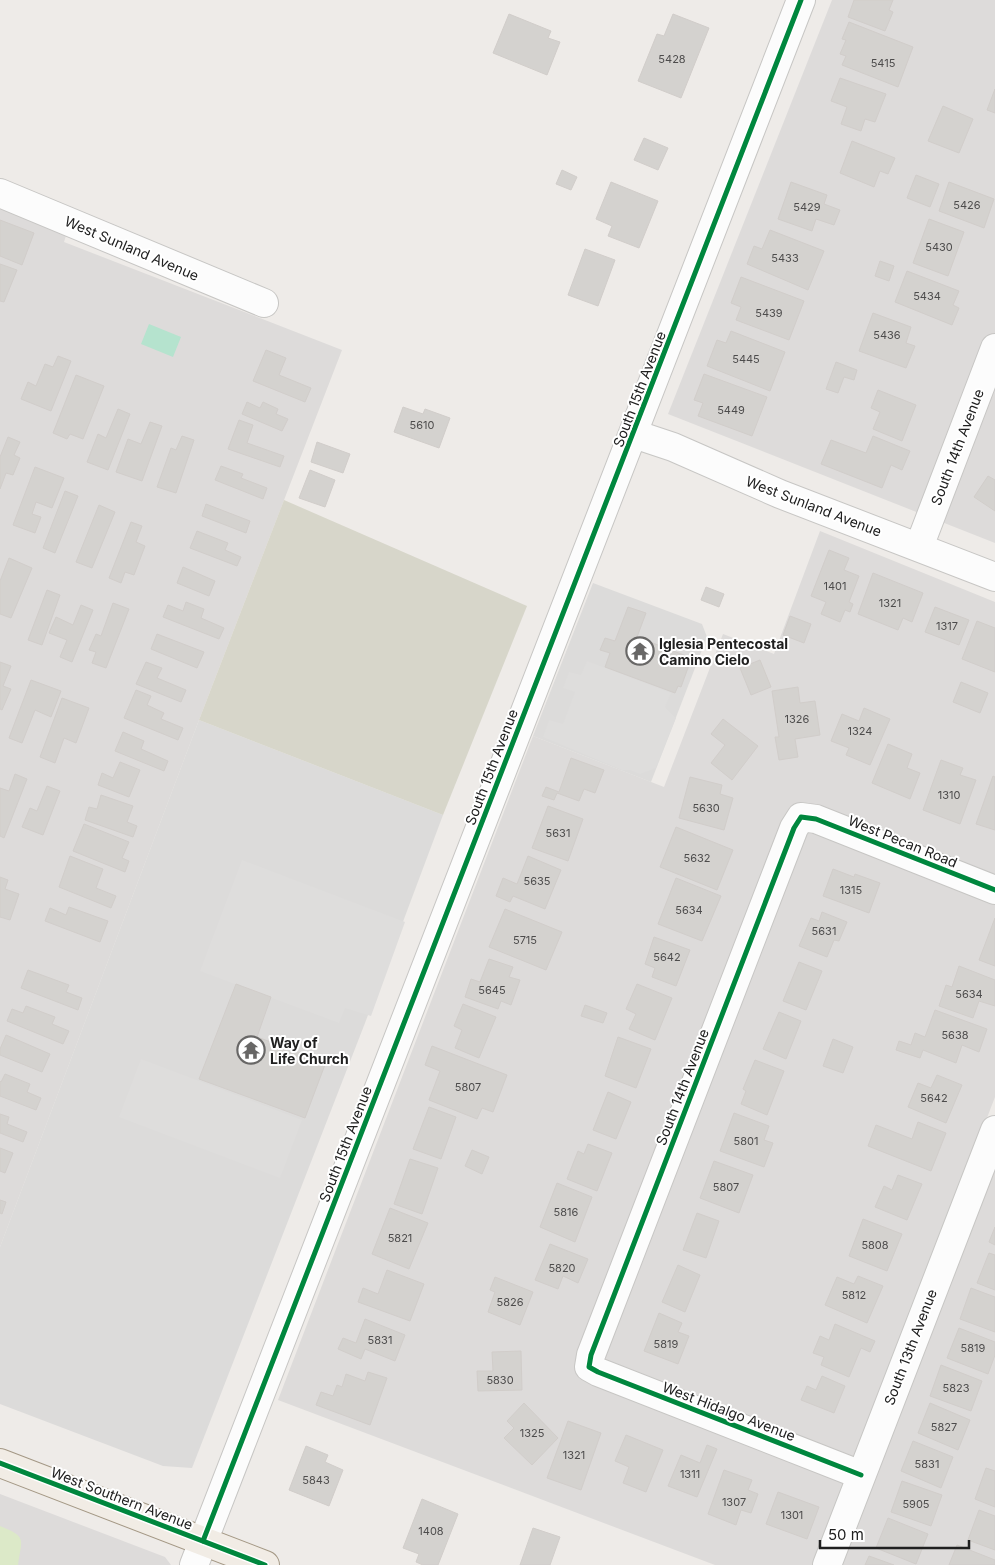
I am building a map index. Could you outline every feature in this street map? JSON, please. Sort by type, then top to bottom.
[{"type":"main road","name":"West Southern Avenue","points":[[0,1463],[199,1553],[265,1565]]},
{"type":"street","name":"South 15th Avenue","points":[[199,1553],[801,0]]},
{"type":"street","name":"West Sunland Avenue","points":[[0,193],[264,303]]},
{"type":"street","name":"South 14th Avenue","points":[[919,547],[995,348]]},
{"type":"street","name":"West Sunland Avenue","points":[[634,434],[673,447],[780,494],[995,577]]},
{"type":"street","name":"South 14th Avenue","points":[[589,1367],[598,1336],[783,856],[794,828],[801,817]]},
{"type":"street","name":"West Pecan Road","points":[[801,817],[816,819],[995,890]]},
{"type":"street","name":"South 13th Avenue","points":[[827,1565],[995,1130]]},
{"type":"street","name":"West Hidalgo Avenue","points":[[589,1367],[861,1475]]},
{"type":"shaded area","points":[[832,0],[995,0],[995,543],[668,414]]},
{"type":"shaded area","points":[[0,199],[69,226],[64,242],[342,350],[199,720],[0,1247]]},
{"type":"shaded area","points":[[284,500],[527,606],[443,815],[199,720]]},
{"type":"shaded area","points":[[820,531],[995,602],[995,1097],[815,1565],[715,1565],[278,1400],[533,736],[664,787],[723,634],[774,654]]},
{"type":"shaded area","points":[[593,583],[702,624],[707,637],[651,782],[533,736]]},
{"type":"shaded area","points":[[587,661],[671,693],[665,707],[676,718],[656,768],[640,774],[630,770],[622,770],[543,737],[549,720],[563,724],[575,692],[563,688],[569,672],[581,675]]},
{"type":"shaded area","name":"Way of Life Church","points":[[199,720],[443,815],[365,1023],[192,1468],[163,1466],[0,1404],[0,1247]]},
{"type":"shaded area","points":[[242,860],[405,922],[371,1016],[345,1008],[339,1023],[200,971]]},
{"type":"shaded area","points":[[141,1059],[302,1120],[280,1178],[119,1117]]},
{"type":"shaded area","points":[[995,1166],[995,1565],[841,1565]]},
{"type":"shaded area","points":[[0,1494],[165,1557],[171,1565],[0,1565]]},
{"type":"green space","points":[[149,324],[181,337],[173,357],[141,344]]},
{"type":"green space","points":[[0,1526],[15,1533],[21,1540],[18,1565],[0,1565]]},
{"type":"building","points":[[854,0],[893,0],[889,10],[893,12],[885,31],[848,17]]},
{"type":"building","points":[[509,14],[551,31],[548,38],[560,42],[547,75],[493,53]]},
{"type":"building","points":[[673,14],[709,28],[681,98],[638,81],[657,34],[664,36]]},
{"type":"building","points":[[849,22],[913,47],[898,87],[842,65],[846,56],[840,54],[846,40],[842,39]]},
{"type":"building","points":[[840,78],[886,94],[875,122],[865,119],[861,131],[841,124],[847,107],[831,101]]},
{"type":"building","points":[[995,89],[995,113],[987,110]]},
{"type":"building","points":[[943,106],[973,119],[959,153],[928,141]]},
{"type":"building","points":[[644,138],[668,148],[658,170],[634,160]]},
{"type":"building","points":[[852,141],[895,158],[888,174],[880,171],[874,187],[840,173]]},
{"type":"building","points":[[562,170],[577,177],[571,190],[556,184]]},
{"type":"building","points":[[916,175],[939,184],[930,207],[907,198]]},
{"type":"building","points":[[611,182],[658,201],[639,248],[608,236],[612,226],[596,219]]},
{"type":"building","points":[[791,182],[827,195],[824,204],[840,210],[834,225],[816,219],[812,231],[778,219]]},
{"type":"building","points":[[949,182],[994,199],[984,228],[939,211]]},
{"type":"building","points":[[929,219],[964,232],[948,276],[913,263]]},
{"type":"building","points":[[0,220],[34,233],[22,265],[0,256]]},
{"type":"building","points":[[770,230],[824,251],[808,290],[747,264],[754,246],[762,249]]},
{"type":"building","points":[[585,249],[615,260],[598,306],[568,295]]},
{"type":"building","points":[[880,261],[894,266],[889,281],[875,276]]},
{"type":"building","points":[[0,264],[17,270],[4,302],[0,301]]},
{"type":"building","points":[[907,271],[959,291],[953,305],[959,308],[952,325],[895,302]]},
{"type":"building","points":[[741,277],[804,301],[789,340],[736,320],[741,307],[731,303]]},
{"type":"building","points":[[873,313],[911,327],[906,343],[915,346],[906,368],[859,351]]},
{"type":"building","points":[[731,331],[785,352],[770,391],[707,366],[717,340],[726,343]]},
{"type":"building","points":[[266,350],[286,358],[279,375],[311,388],[305,402],[253,381]]},
{"type":"building","points":[[58,356],[71,361],[51,411],[21,399],[28,382],[36,386],[45,364],[53,367]]},
{"type":"building","points":[[836,362],[857,370],[854,380],[844,377],[838,393],[826,389]]},
{"type":"building","points":[[704,374],[767,397],[752,436],[698,416],[703,403],[694,400]]},
{"type":"building","points":[[76,375],[104,386],[83,439],[70,434],[67,439],[53,433]]},
{"type":"building","points":[[878,390],[916,405],[902,441],[873,429],[880,412],[871,408]]},
{"type":"building","points":[[247,402],[260,408],[263,402],[278,409],[276,414],[288,419],[282,431],[242,414]]},
{"type":"building","points":[[403,407],[423,414],[425,409],[450,418],[439,448],[394,432]]},
{"type":"building","points":[[118,409],[130,414],[108,470],[87,462],[98,434],[106,438]]},
{"type":"building","points":[[239,420],[253,425],[247,443],[284,456],[280,467],[228,449]]},
{"type":"building","points":[[150,422],[162,426],[142,481],[116,472],[128,439],[141,444]]},
{"type":"building","points":[[182,436],[194,440],[176,493],[157,487],[171,448],[176,450]]},
{"type":"building","points":[[873,436],[910,451],[902,470],[891,465],[882,488],[821,464],[831,440],[866,453]]},
{"type":"building","points":[[8,437],[20,442],[14,455],[20,458],[13,475],[6,473],[0,489],[0,457]]},
{"type":"building","points":[[317,442],[350,454],[343,473],[311,462]]},
{"type":"building","points":[[221,466],[243,474],[241,478],[267,488],[263,499],[215,480]]},
{"type":"building","points":[[35,467],[64,478],[52,508],[36,502],[32,514],[41,517],[35,533],[13,525]]},
{"type":"building","points":[[310,470],[335,480],[325,507],[299,498]]},
{"type":"building","points":[[988,476],[995,480],[995,511],[974,497]]},
{"type":"building","points":[[65,491],[78,496],[55,553],[43,548]]},
{"type":"building","points":[[206,504],[250,521],[246,533],[202,516]]},
{"type":"building","points":[[99,505],[115,512],[92,568],[76,562]]},
{"type":"building","points":[[131,522],[142,526],[136,542],[145,546],[134,575],[125,572],[121,583],[109,578]]},
{"type":"building","points":[[197,531],[228,543],[225,550],[241,557],[237,566],[190,548]]},
{"type":"building","points":[[829,550],[849,558],[844,570],[859,576],[849,602],[853,604],[850,612],[845,610],[840,622],[821,614],[826,602],[811,596]]},
{"type":"building","points":[[9,558],[32,568],[11,618],[0,614],[0,581]]},
{"type":"building","points":[[183,567],[215,581],[209,596],[177,583]]},
{"type":"building","points":[[873,573],[923,593],[912,622],[903,618],[898,630],[858,614]]},
{"type":"building","points":[[706,587],[724,594],[719,607],[701,600]]},
{"type":"building","points":[[47,590],[60,595],[42,645],[28,640]]},
{"type":"building","points":[[186,602],[204,609],[201,618],[224,628],[219,639],[163,617],[168,605],[183,611]]},
{"type":"building","points":[[113,603],[129,609],[106,668],[92,663],[96,652],[89,650],[96,634],[101,636]]},
{"type":"building","points":[[81,605],[93,610],[72,662],[60,657],[67,640],[49,633],[56,617],[73,625]]},
{"type":"building","name":"Iglesia Pentecostal Camino Cielo","points":[[628,607],[646,613],[637,637],[689,657],[686,664],[689,665],[681,687],[678,686],[675,693],[605,667],[610,653],[600,650],[605,638],[615,641]]},
{"type":"building","points":[[935,607],[969,620],[959,645],[925,632]]},
{"type":"building","points":[[790,616],[811,624],[804,643],[783,635]]},
{"type":"building","points":[[977,621],[995,628],[995,672],[962,659]]},
{"type":"building","points":[[157,634],[204,652],[197,668],[151,649]]},
{"type":"building","points":[[760,660],[771,687],[751,695],[740,668]]},
{"type":"building","points":[[0,662],[11,666],[3,686],[11,689],[2,710],[0,709]]},
{"type":"building","points":[[146,662],[162,668],[157,678],[186,690],[181,702],[136,684]]},
{"type":"building","points":[[31,680],[61,691],[51,717],[35,710],[22,743],[9,738]]},
{"type":"building","points":[[961,682],[988,693],[980,713],[953,702]]},
{"type":"building","points":[[798,687],[800,703],[815,701],[820,735],[795,739],[798,757],[779,760],[775,737],[779,737],[772,691]]},
{"type":"building","points":[[136,690],[151,696],[147,705],[164,713],[161,719],[183,728],[178,740],[124,718]]},
{"type":"building","points":[[62,698],[89,708],[76,743],[64,738],[55,763],[40,757]]},
{"type":"building","points":[[864,708],[890,719],[870,765],[846,755],[849,748],[831,741],[842,714],[859,721]]},
{"type":"building","points":[[723,719],[758,746],[732,780],[711,763],[725,745],[711,734]]},
{"type":"building","points":[[123,732],[144,741],[141,749],[168,761],[164,771],[115,751]]},
{"type":"building","points":[[888,744],[912,754],[907,768],[920,773],[910,799],[872,783]]},
{"type":"building","points":[[571,758],[604,770],[595,793],[584,789],[579,801],[557,793],[554,800],[542,796],[546,787],[559,792]]},
{"type":"building","points":[[941,760],[963,768],[960,775],[976,780],[960,824],[923,810]]},
{"type":"building","points":[[120,762],[140,770],[129,797],[98,785],[102,773],[113,778]]},
{"type":"building","points":[[15,774],[27,779],[4,838],[0,836],[0,788],[9,791]]},
{"type":"building","points":[[993,776],[995,777],[995,830],[976,824]]},
{"type":"building","points":[[690,777],[722,785],[720,794],[733,798],[724,830],[679,818]]},
{"type":"building","points":[[47,786],[60,791],[43,835],[22,827],[30,808],[37,811]]},
{"type":"building","points":[[101,795],[133,806],[127,822],[137,826],[133,837],[85,820],[89,807],[97,809]]},
{"type":"building","points":[[548,806],[583,819],[568,861],[532,848]]},
{"type":"building","points":[[84,824],[129,842],[122,858],[129,861],[125,872],[73,851]]},
{"type":"building","points":[[676,827],[733,850],[717,890],[660,867]]},
{"type":"building","points":[[70,856],[103,869],[96,888],[116,896],[111,908],[59,887]]},
{"type":"building","points":[[528,856],[561,870],[545,909],[513,896],[510,902],[496,896],[503,878],[517,884]]},
{"type":"building","points":[[833,869],[854,877],[855,874],[880,883],[869,913],[823,896]]},
{"type":"building","points":[[0,877],[8,880],[5,889],[19,894],[10,920],[0,917]]},
{"type":"building","points":[[676,878],[721,896],[702,941],[658,924]]},
{"type":"building","points":[[69,907],[108,921],[100,942],[45,921],[50,908],[66,915]]},
{"type":"building","points":[[505,909],[562,932],[546,970],[489,947]]},
{"type":"building","points":[[822,912],[847,922],[839,941],[834,940],[827,957],[799,946],[811,918],[819,921]]},
{"type":"building","points":[[995,918],[995,966],[979,960]]},
{"type":"building","points":[[654,937],[690,950],[676,986],[652,977],[655,968],[645,964]]},
{"type":"building","points":[[489,959],[513,967],[509,977],[520,980],[511,1005],[501,1001],[498,1009],[465,997],[471,979],[480,982]]},
{"type":"building","points":[[799,962],[822,971],[806,1010],[783,1001]]},
{"type":"building","points":[[959,966],[995,980],[995,1006],[979,1001],[973,1018],[939,1006],[946,985],[952,987]]},
{"type":"building","points":[[28,970],[69,985],[66,992],[82,998],[78,1010],[21,988]]},
{"type":"building","name":"Way of Life Church","points":[[236,984],[271,997],[257,1037],[326,1062],[305,1118],[199,1079]]},
{"type":"building","points":[[637,984],[672,998],[655,1040],[629,1029],[636,1014],[626,1009]]},
{"type":"building","points":[[463,1004],[496,1017],[479,1058],[455,1048],[462,1030],[454,1026]]},
{"type":"building","points":[[585,1005],[607,1013],[603,1023],[581,1016]]},
{"type":"building","points":[[26,1006],[55,1017],[52,1024],[69,1031],[63,1044],[7,1021],[12,1009],[23,1013]]},
{"type":"building","points":[[935,1010],[987,1029],[979,1052],[962,1045],[956,1063],[923,1050],[920,1058],[896,1050],[899,1041],[911,1045],[915,1033],[925,1037]]},
{"type":"building","points":[[779,1012],[801,1021],[786,1059],[763,1049]]},
{"type":"building","points":[[6,1035],[50,1054],[42,1072],[0,1055],[0,1049]]},
{"type":"building","points":[[618,1037],[651,1049],[636,1088],[605,1076]]},
{"type":"building","points":[[833,1039],[853,1047],[843,1073],[823,1066]]},
{"type":"building","points":[[432,1046],[507,1075],[493,1112],[482,1108],[477,1119],[429,1100],[440,1071],[425,1065]]},
{"type":"building","points":[[755,1060],[784,1071],[767,1115],[741,1104],[746,1091],[743,1089]]},
{"type":"building","points":[[5,1074],[30,1084],[27,1092],[41,1098],[36,1110],[0,1096],[0,1081]]},
{"type":"building","points":[[937,1075],[962,1085],[946,1123],[908,1107],[918,1083],[931,1088]]},
{"type":"building","points":[[608,1092],[631,1102],[616,1139],[593,1130]]},
{"type":"building","points":[[429,1107],[456,1117],[441,1159],[413,1149]]},
{"type":"building","points":[[734,1113],[769,1126],[764,1140],[773,1143],[764,1167],[720,1151]]},
{"type":"building","points":[[0,1114],[9,1117],[7,1124],[27,1132],[23,1142],[0,1133]]},
{"type":"building","points":[[918,1122],[946,1133],[931,1171],[868,1146],[876,1125],[912,1139]]},
{"type":"building","points":[[588,1144],[612,1153],[597,1191],[567,1179],[578,1151],[584,1154]]},
{"type":"building","points":[[0,1148],[13,1153],[5,1173],[0,1171]]},
{"type":"building","points":[[472,1150],[489,1157],[482,1174],[465,1166]]},
{"type":"building","points":[[410,1159],[438,1168],[422,1214],[394,1204]]},
{"type":"building","points":[[714,1161],[753,1175],[739,1213],[700,1198]]},
{"type":"building","points":[[898,1175],[922,1184],[907,1220],[875,1207],[884,1186],[892,1190]]},
{"type":"building","points":[[557,1183],[592,1197],[575,1242],[540,1227]]},
{"type":"building","points":[[0,1200],[6,1202],[2,1214],[0,1213]]},
{"type":"building","points":[[390,1208],[428,1223],[409,1269],[372,1254]]},
{"type":"building","points":[[697,1213],[719,1221],[706,1258],[683,1250]]},
{"type":"building","points":[[863,1219],[902,1234],[887,1271],[849,1256]]},
{"type":"building","points":[[995,1227],[995,1245],[989,1242]]},
{"type":"building","points":[[550,1244],[588,1259],[578,1283],[563,1276],[558,1289],[535,1280]]},
{"type":"building","points":[[989,1253],[995,1255],[995,1290],[977,1283]]},
{"type":"building","points":[[678,1265],[700,1275],[685,1312],[662,1302]]},
{"type":"building","points":[[387,1270],[424,1284],[410,1321],[358,1302],[363,1288],[378,1294]]},
{"type":"building","points":[[858,1276],[883,1286],[867,1323],[825,1305],[837,1277],[854,1284]]},
{"type":"building","points":[[495,1277],[533,1292],[520,1325],[488,1312],[495,1292],[490,1290]]},
{"type":"building","points":[[971,1288],[995,1297],[995,1332],[960,1319]]},
{"type":"building","points":[[659,1313],[682,1323],[678,1332],[689,1336],[678,1364],[644,1351]]},
{"type":"building","points":[[365,1319],[405,1335],[395,1361],[365,1349],[361,1359],[338,1349],[343,1338],[356,1343]]},
{"type":"building","points":[[835,1324],[875,1341],[870,1352],[861,1348],[849,1377],[821,1365],[824,1357],[813,1353],[820,1336],[829,1340]]},
{"type":"building","points":[[959,1328],[995,1342],[995,1355],[988,1374],[947,1358]]},
{"type":"building","points":[[521,1351],[522,1390],[478,1391],[477,1371],[493,1371],[492,1352]]},
{"type":"building","points":[[941,1365],[982,1381],[971,1411],[930,1396]]},
{"type":"building","points":[[368,1372],[387,1378],[370,1425],[316,1405],[321,1392],[333,1396],[337,1385],[342,1387],[346,1374],[365,1381]]},
{"type":"building","points":[[822,1376],[845,1386],[834,1413],[801,1400],[807,1386],[816,1390]]},
{"type":"building","points":[[524,1403],[558,1438],[532,1465],[504,1438],[514,1428],[507,1421]]},
{"type":"building","points":[[930,1403],[970,1420],[958,1450],[918,1433]]},
{"type":"building","points":[[568,1421],[601,1433],[581,1490],[547,1478]]},
{"type":"building","points":[[626,1435],[663,1450],[646,1492],[623,1483],[629,1467],[615,1461]]},
{"type":"building","points":[[913,1441],[953,1457],[941,1488],[901,1471]]},
{"type":"building","points":[[707,1445],[717,1449],[697,1497],[668,1486],[681,1455],[700,1463]]},
{"type":"building","points":[[306,1446],[328,1455],[325,1462],[343,1470],[329,1506],[289,1490]]},
{"type":"building","points":[[986,1468],[995,1471],[995,1507],[975,1499]]},
{"type":"building","points":[[724,1470],[752,1480],[748,1490],[758,1494],[751,1513],[741,1510],[736,1525],[708,1514]]},
{"type":"building","points":[[902,1481],[942,1495],[931,1526],[891,1512]]},
{"type":"building","points":[[778,1492],[819,1507],[807,1539],[766,1524]]},
{"type":"building","points":[[422,1499],[458,1514],[438,1565],[423,1565],[416,1562],[419,1554],[403,1548]]},
{"type":"building","points":[[979,1510],[995,1516],[995,1550],[968,1540]]},
{"type":"building","points":[[888,1518],[928,1534],[916,1564],[876,1548]]},
{"type":"building","points":[[533,1528],[560,1537],[550,1565],[520,1565]]},
{"type":"building","points":[[957,1545],[995,1560],[995,1565],[949,1565]]},
{"type":"building","points":[[869,1556],[894,1565],[865,1565]]},
{"type":"cycle path","points":[[203,1541],[801,0]]},
{"type":"cycle path","points":[[861,1475],[598,1372],[589,1367],[591,1355],[794,828],[801,817],[816,819],[995,890]]},
{"type":"cycle path","points":[[0,1463],[265,1565]]},
{"type":"place","name":"Iglesia Pentecostal Camino Cielo","points":[[640,651]]},
{"type":"place","name":"Way of Life Church","points":[[251,1050]]}]
